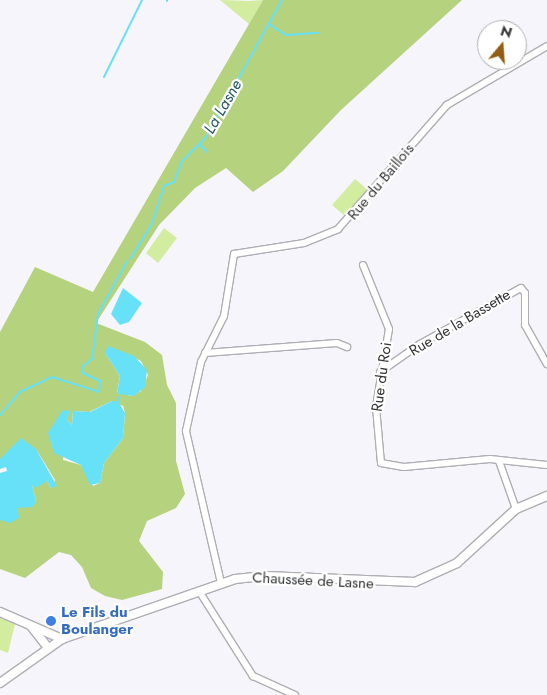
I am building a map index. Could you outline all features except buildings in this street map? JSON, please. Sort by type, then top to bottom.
[{"type":"street","name":"Rue du Baillois","points":[[221,583],[186,431],[205,353],[224,316],[236,251],[304,243],[338,229],[448,105],[547,46]]},
{"type":"street","name":"Rue du Roi","points":[[363,265],[388,324],[380,372],[376,425],[384,466],[499,461],[547,465]]},
{"type":"street","name":"Rue de la Bassette","points":[[380,372],[420,344],[521,288],[525,294],[527,329],[547,364]]},
{"type":"street","points":[[205,353],[338,343],[347,347]]},
{"type":"street","points":[[499,461],[516,509]]},
{"type":"street","name":"Chaussée de Lasne","points":[[0,683],[62,639],[221,583],[266,576],[415,582],[457,563],[516,509],[547,496]]},
{"type":"street","points":[[199,590],[253,676],[295,695]]},
{"type":"street","points":[[0,612],[62,639]]},
{"type":"street","points":[[29,624],[48,648]]},
{"type":"green space","points":[[220,0],[248,1],[263,0],[249,24]]},
{"type":"green space","points":[[263,0],[462,0],[341,110],[283,171],[253,192],[226,168],[195,188],[159,225],[96,323],[145,342],[162,355],[167,385],[176,403],[176,461],[185,494],[176,508],[147,521],[139,541],[163,572],[162,589],[122,600],[105,596],[91,588],[82,567],[71,555],[59,552],[25,578],[0,569],[0,520],[16,520],[18,508],[36,501],[32,485],[47,481],[51,488],[55,480],[36,449],[0,459],[0,332],[35,267],[93,292]],"holes":[[[105,353],[124,353],[141,361],[148,375],[141,391],[132,396],[117,393],[120,376]],[[112,401],[123,406],[125,413],[123,438],[104,463],[100,483],[93,486],[81,465],[63,460],[68,409],[67,420],[72,425],[73,411],[89,412]]]},
{"type":"green space","points":[[355,179],[368,190],[345,216],[332,205]]},
{"type":"green space","points":[[164,228],[177,238],[158,263],[146,253]]},
{"type":"green space","points":[[0,618],[15,624],[8,653],[0,650]]},
{"type":"water","points":[[123,288],[142,303],[129,322],[120,325],[111,314]]},
{"type":"water","points":[[108,346],[134,356],[147,370],[145,387],[134,396],[117,394],[120,376],[105,353]]},
{"type":"water","points":[[112,401],[118,401],[125,413],[123,438],[104,463],[100,483],[90,485],[81,465],[54,453],[48,433],[62,411],[70,410],[67,420],[72,425],[73,411],[90,412]]},
{"type":"water","points":[[21,438],[36,449],[57,486],[51,488],[47,481],[36,488],[32,485],[36,501],[33,507],[18,508],[19,518],[10,523],[0,520],[0,473],[7,471],[6,467],[0,469],[0,459]]},
{"type":"waterway","points":[[104,77],[142,0]]},
{"type":"waterway","name":"La Lasne","points":[[130,259],[151,226],[164,186],[174,182],[182,161],[206,137],[282,0]]},
{"type":"waterway","points":[[270,25],[286,35],[318,33]]},
{"type":"waterway","points":[[200,145],[207,152]]},
{"type":"waterway","name":"La Lasne","points":[[0,415],[20,392],[52,377],[99,392],[100,381],[83,373],[82,367],[92,359],[98,314],[127,261]]},
{"type":"waterway","points":[[118,401],[119,397]]},
{"type":"place","name":"Le Fils du Boulanger","points":[[51,621]]}]
